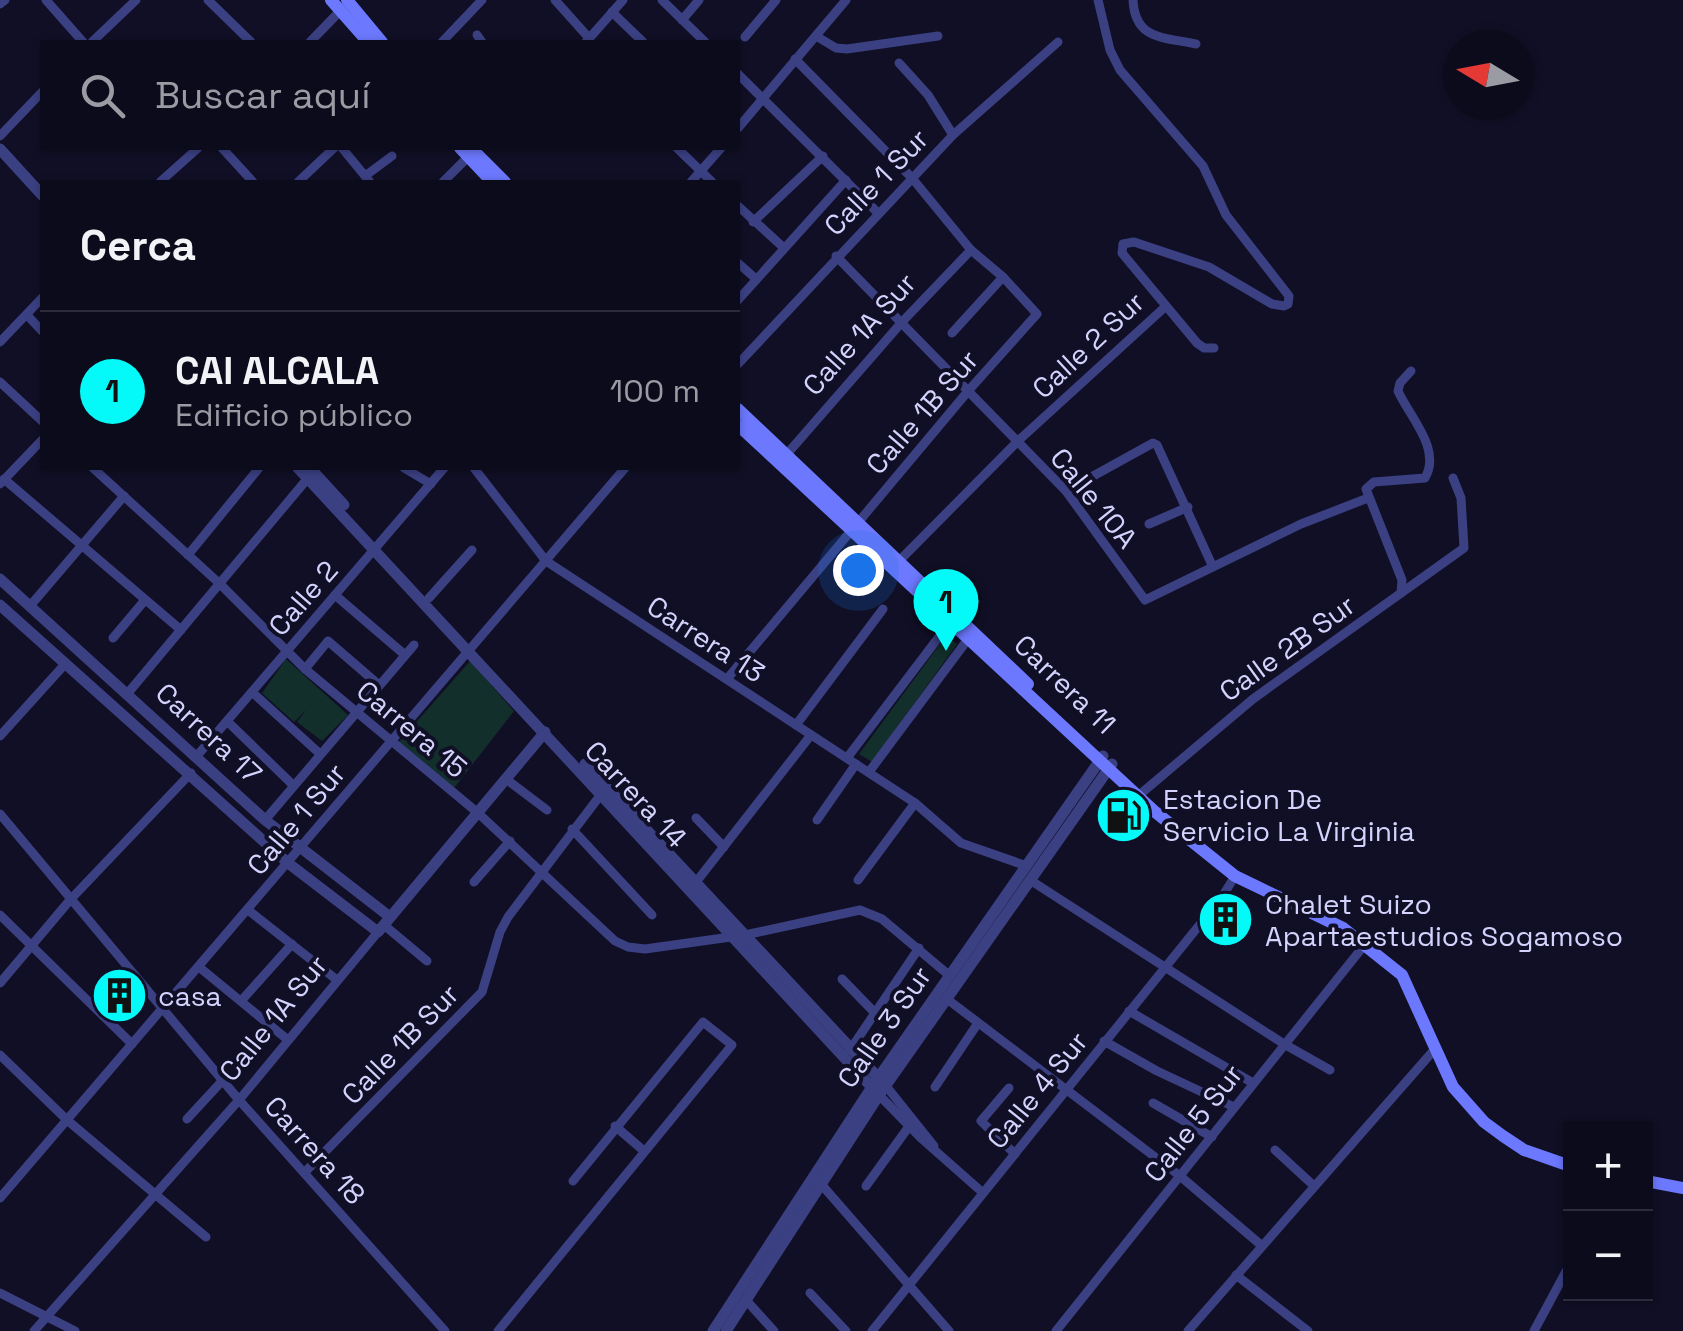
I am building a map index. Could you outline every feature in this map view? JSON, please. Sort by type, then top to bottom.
[{"type":"main road","points":[[344,3],[367,40]]},
{"type":"main road","points":[[344,3],[380,40]]},
{"type":"main road","points":[[470,150],[491,180]]},
{"type":"main road","points":[[470,150],[503,180]]},
{"type":"main road","name":"Carrera 11","points":[[740,410],[854,527],[900,560],[968,639],[1106,762]]},
{"type":"main road","name":"Carrera 11","points":[[740,427],[854,527],[1181,831],[1236,876],[1344,928],[1402,975],[1453,1087],[1484,1122],[1524,1150],[1563,1164]]},
{"type":"main road","points":[[1653,1183],[1683,1188]]},
{"type":"street","points":[[46,0],[81,40]]},
{"type":"street","points":[[56,11],[67,0]]},
{"type":"street","points":[[94,40],[136,0]]},
{"type":"street","points":[[208,0],[249,40]]},
{"type":"street","points":[[444,40],[482,0]]},
{"type":"street","points":[[555,0],[587,40],[623,0]]},
{"type":"street","points":[[662,0],[703,40]]},
{"type":"street","points":[[682,20],[698,0]]},
{"type":"street","points":[[745,37],[776,0]]},
{"type":"street","points":[[740,126],[846,0]]},
{"type":"street","name":"Calle 2 Sur","points":[[900,560],[1018,441],[1166,307],[1122,253],[1123,244],[1134,242],[1210,267],[1272,304],[1288,304],[1289,296],[1226,215],[1202,166],[1120,70],[1110,50],[1098,0]]},
{"type":"street","points":[[1134,0],[1134,18],[1141,28],[1196,44]]},
{"type":"street","points":[[312,40],[344,3]]},
{"type":"street","points":[[612,12],[641,40]]},
{"type":"street","points":[[816,36],[846,50],[938,36]]},
{"type":"street","name":"Calle 1 Sur","points":[[740,362],[952,135],[1058,42]]},
{"type":"street","points":[[794,59],[912,178],[971,250],[1003,277],[952,333]]},
{"type":"street","points":[[899,63],[928,95],[952,135]]},
{"type":"street","points":[[740,76],[878,212]]},
{"type":"street","points":[[40,94],[0,137],[40,182]]},
{"type":"street","points":[[0,149],[40,193]]},
{"type":"street","points":[[162,180],[191,150]]},
{"type":"street","points":[[224,150],[251,180]]},
{"type":"street","points":[[300,180],[336,150]]},
{"type":"street","points":[[340,150],[368,179],[392,156]]},
{"type":"street","points":[[445,180],[470,150]]},
{"type":"street","points":[[678,150],[710,180]]},
{"type":"street","points":[[693,180],[718,150]]},
{"type":"street","points":[[754,222],[822,156]]},
{"type":"street","points":[[740,298],[846,180]]},
{"type":"street","points":[[740,208],[784,248]]},
{"type":"street","name":"Calle 1A Sur","points":[[787,454],[902,322],[971,250]]},
{"type":"street","name":"Calle 10A","points":[[836,256],[1066,492],[1145,600],[1212,565]]},
{"type":"street","points":[[740,265],[756,279]]},
{"type":"street","name":"Calle 1B Sur","points":[[727,679],[1037,314],[1003,277]]},
{"type":"street","points":[[0,342],[40,300]]},
{"type":"street","points":[[1166,307],[1197,343],[1214,348]]},
{"type":"street","points":[[27,315],[40,329]]},
{"type":"street","points":[[1401,593],[1402,580],[1363,500],[1366,489],[1374,482],[1425,478],[1429,474],[1431,463],[1420,426],[1398,391],[1411,372]]},
{"type":"street","points":[[0,382],[40,419]]},
{"type":"street","points":[[40,442],[2,481],[181,630]]},
{"type":"street","points":[[1066,492],[1153,443],[1157,445],[1212,565],[1363,500]]},
{"type":"street","name":"Carrera 15","points":[[95,470],[220,584],[305,669],[542,869],[615,941],[628,948],[645,949],[739,936],[860,910],[882,920],[950,976]]},
{"type":"street","points":[[188,555],[257,470]]},
{"type":"street","points":[[407,470],[430,484]]},
{"type":"street","name":"Calle 2","points":[[196,757],[442,470]]},
{"type":"street","name":"Carrera 13","points":[[476,470],[546,560],[915,803],[962,843],[1027,866]]},
{"type":"street","name":"Calle 1 Sur","points":[[0,1198],[623,470]]},
{"type":"street","points":[[128,693],[309,473]]},
{"type":"street","name":"Carrera 14","points":[[309,473],[938,1152],[982,1192]]},
{"type":"street","name":"Calle 2B Sur","points":[[1140,794],[1253,699],[1464,548],[1460,498],[1453,478]]},
{"type":"street","points":[[30,606],[124,496]]},
{"type":"street","points":[[1150,524],[1188,507]]},
{"type":"street","name":"Carrera 14","points":[[377,546],[471,648]]},
{"type":"street","points":[[429,598],[472,550]]},
{"type":"street","name":"Carrera 17","points":[[0,579],[384,925]]},
{"type":"street","points":[[335,595],[405,655]]},
{"type":"street","points":[[113,638],[145,600]]},
{"type":"street","name":"Carrera 17","points":[[0,605],[288,863],[384,925]]},
{"type":"street","points":[[796,725],[883,610]]},
{"type":"street","points":[[817,820],[851,761],[953,618]]},
{"type":"street","points":[[869,772],[968,639]]},
{"type":"street","points":[[305,669],[328,642],[380,685]]},
{"type":"street","points":[[265,820],[414,645]]},
{"type":"street","points":[[0,736],[66,662]]},
{"type":"street","points":[[252,692],[320,754]]},
{"type":"street","name":"Carrera 14","points":[[518,698],[545,732],[604,790]]},
{"type":"street","points":[[227,721],[294,785]]},
{"type":"street","name":"Calle 1A Sur","points":[[34,1331],[239,1100],[545,732]]},
{"type":"street","points":[[694,886],[811,734]]},
{"type":"street","name":"Calle 3 Sur","points":[[726,1324],[950,976],[1106,762]]},
{"type":"street","name":"Calle 3 Sur","points":[[712,1331],[726,1324],[746,1300],[879,1087],[947,999],[1106,762]]},
{"type":"street","points":[[0,983],[70,900],[191,773]]},
{"type":"street","points":[[506,779],[547,810]]},
{"type":"street","name":"Calle 1B Sur","points":[[306,1172],[482,992],[500,932],[542,869],[604,790]]},
{"type":"street","points":[[858,880],[915,803]]},
{"type":"street","name":"Carrera 18","points":[[0,814],[239,1100],[444,1331]]},
{"type":"street","points":[[696,818],[724,846]]},
{"type":"street","points":[[572,830],[652,915]]},
{"type":"street","points":[[474,882],[510,841]]},
{"type":"street","name":"Calle 4 Sur","points":[[872,1331],[1236,876]]},
{"type":"street","points":[[1030,880],[1330,1070]]},
{"type":"street","points":[[248,910],[337,980]]},
{"type":"street","points":[[0,915],[132,1044]]},
{"type":"street","points":[[384,925],[427,961]]},
{"type":"street","name":"Carrera 14","points":[[739,936],[850,1050],[879,1087]]},
{"type":"street","name":"Calle 5 Sur","points":[[1056,1331],[1366,943]]},
{"type":"street","points":[[242,1000],[292,944]]},
{"type":"street","points":[[850,1050],[919,948]]},
{"type":"street","points":[[199,967],[288,1040]]},
{"type":"street","points":[[842,980],[875,1013]]},
{"type":"street","points":[[947,999],[1180,1176],[1261,1245]]},
{"type":"street","points":[[1129,1011],[1253,1083]]},
{"type":"street","points":[[498,1331],[732,1045],[703,1022],[574,1180]]},
{"type":"street","points":[[935,1087],[978,1023]]},
{"type":"street","points":[[1104,1042],[1234,1106]]},
{"type":"street","points":[[1188,1331],[1434,1050]]},
{"type":"street","points":[[0,1055],[67,1120],[206,1237]]},
{"type":"street","points":[[187,1119],[224,1080]]},
{"type":"street","points":[[1009,1088],[982,1122],[1015,1154]]},
{"type":"street","points":[[1152,1102],[1212,1137]]},
{"type":"street","points":[[866,1186],[912,1123]]},
{"type":"street","points":[[615,1126],[644,1150]]},
{"type":"street","points":[[1276,1150],[1313,1185]]},
{"type":"street","points":[[821,1184],[949,1331]]},
{"type":"street","points":[[1236,1274],[1308,1331]]},
{"type":"street","points":[[1534,1331],[1563,1277]]},
{"type":"street","points":[[0,1293],[74,1331]]},
{"type":"street","points":[[810,1293],[846,1331]]},
{"type":"street","points":[[746,1300],[774,1331]]},
{"type":"green space","points":[[946,636],[957,644],[872,762],[859,754]]},
{"type":"green space","points":[[286,659],[348,715],[322,741],[297,722],[306,710],[294,722],[262,693]]},
{"type":"green space","points":[[470,661],[514,711],[454,788],[398,743]]},
{"type":"place","name":"CAI ALCALA","points":[[946,651]]},
{"type":"place","name":"Estacion De Servicio La Virginia","points":[[1124,815]]},
{"type":"place","name":"Chalet Suizo Apartaestudios Sogamoso","points":[[1226,920]]},
{"type":"place","name":"casa","points":[[119,996]]}]
